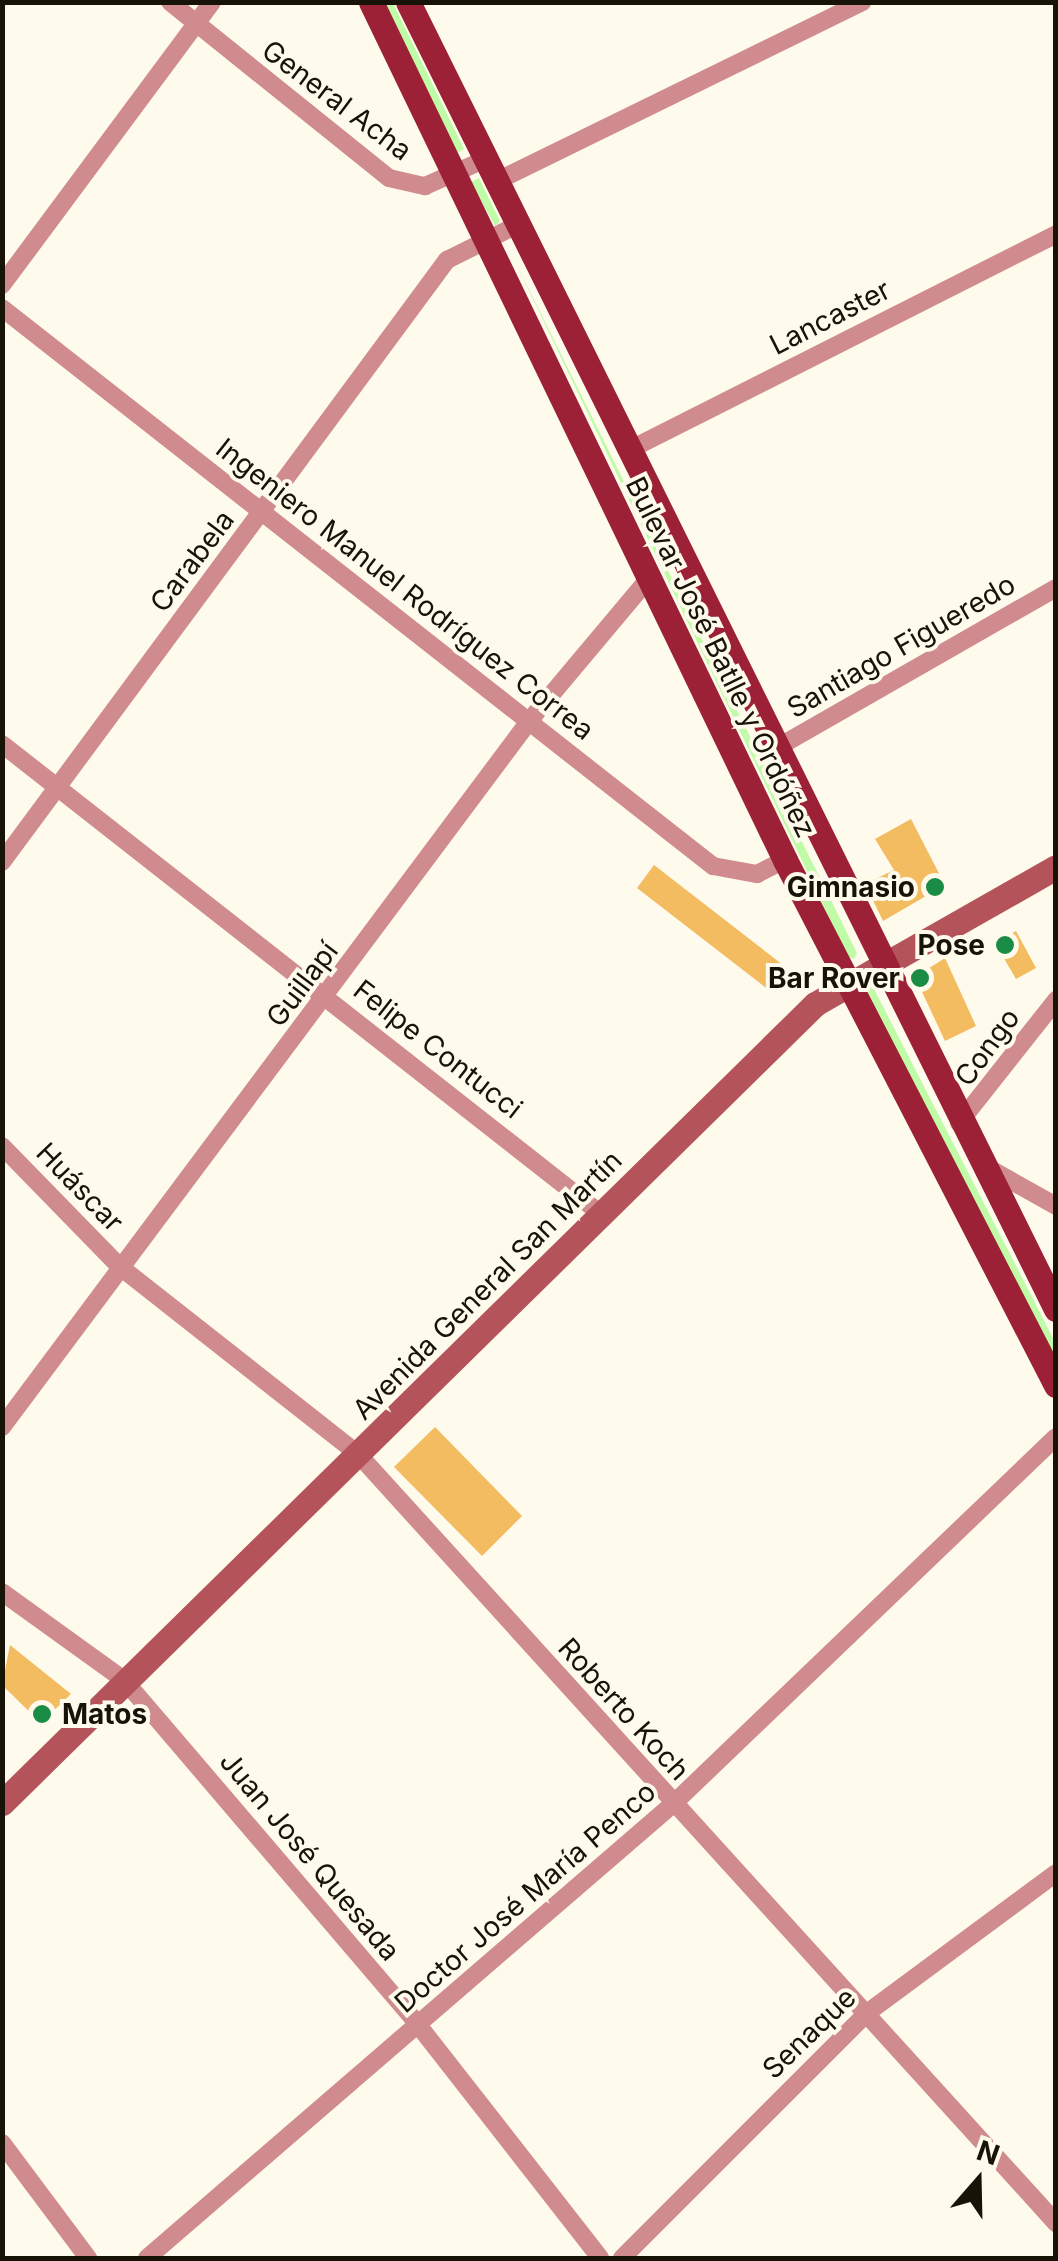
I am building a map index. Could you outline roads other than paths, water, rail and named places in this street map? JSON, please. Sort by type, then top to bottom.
[{"type":"main road","name":"Bulevar José Batlle y Ordóñez","points":[[371,2],[785,860],[1056,1385]]},
{"type":"main road","name":"Bulevar José Batlle y Ordóñez","points":[[408,2],[630,450],[876,962],[1056,1309]]},
{"type":"main road","name":"Avenida General San Martín","points":[[2,1803],[601,1214],[846,982],[876,962],[1056,867]]},
{"type":"street","name":"General Acha","points":[[170,2],[389,178],[412,187],[455,174],[491,170],[863,2]]},
{"type":"street","points":[[2,285],[212,2]]},
{"type":"street","name":"Carabela","points":[[2,862],[446,260],[518,224]]},
{"type":"street","name":"Lancaster","points":[[630,450],[1056,234]]},
{"type":"street","name":"Ingeniero Manuel Rodríguez Correa","points":[[2,308],[713,866],[757,874],[785,860]]},
{"type":"street","name":"Guillapí","points":[[2,1427],[119,1266],[328,997],[530,720],[650,577]]},
{"type":"street","name":"Santiago Figueredo","points":[[773,750],[1056,588]]},
{"type":"street","name":"Felipe Contucci","points":[[2,744],[601,1214]]},
{"type":"street","name":"Congo","points":[[959,1122],[1056,1000]]},
{"type":"street","name":"Huáscar","points":[[2,1146],[119,1266]]},
{"type":"street","points":[[980,1163],[1056,1206]]},
{"type":"street","name":"Roberto Koch","points":[[119,1266],[358,1454],[1056,2224]]},
{"type":"street","name":"Doctor José María Penco","points":[[147,2258],[673,1804],[1056,1438]]},
{"type":"street","name":"Juan José Quesada","points":[[2,1592],[124,1680],[420,2026],[600,2258]]},
{"type":"street","name":"Senaque","points":[[622,2258],[866,2013],[1056,1873]]},
{"type":"street","points":[[2,2143],[88,2258]]},
{"type":"place","name":"Gimnasio","points":[[935,887]]},
{"type":"place","name":"Pose","points":[[1005,945]]},
{"type":"place","name":"Bar Rover","points":[[920,978]]},
{"type":"place","name":"Matos","points":[[42,1714]]}]
